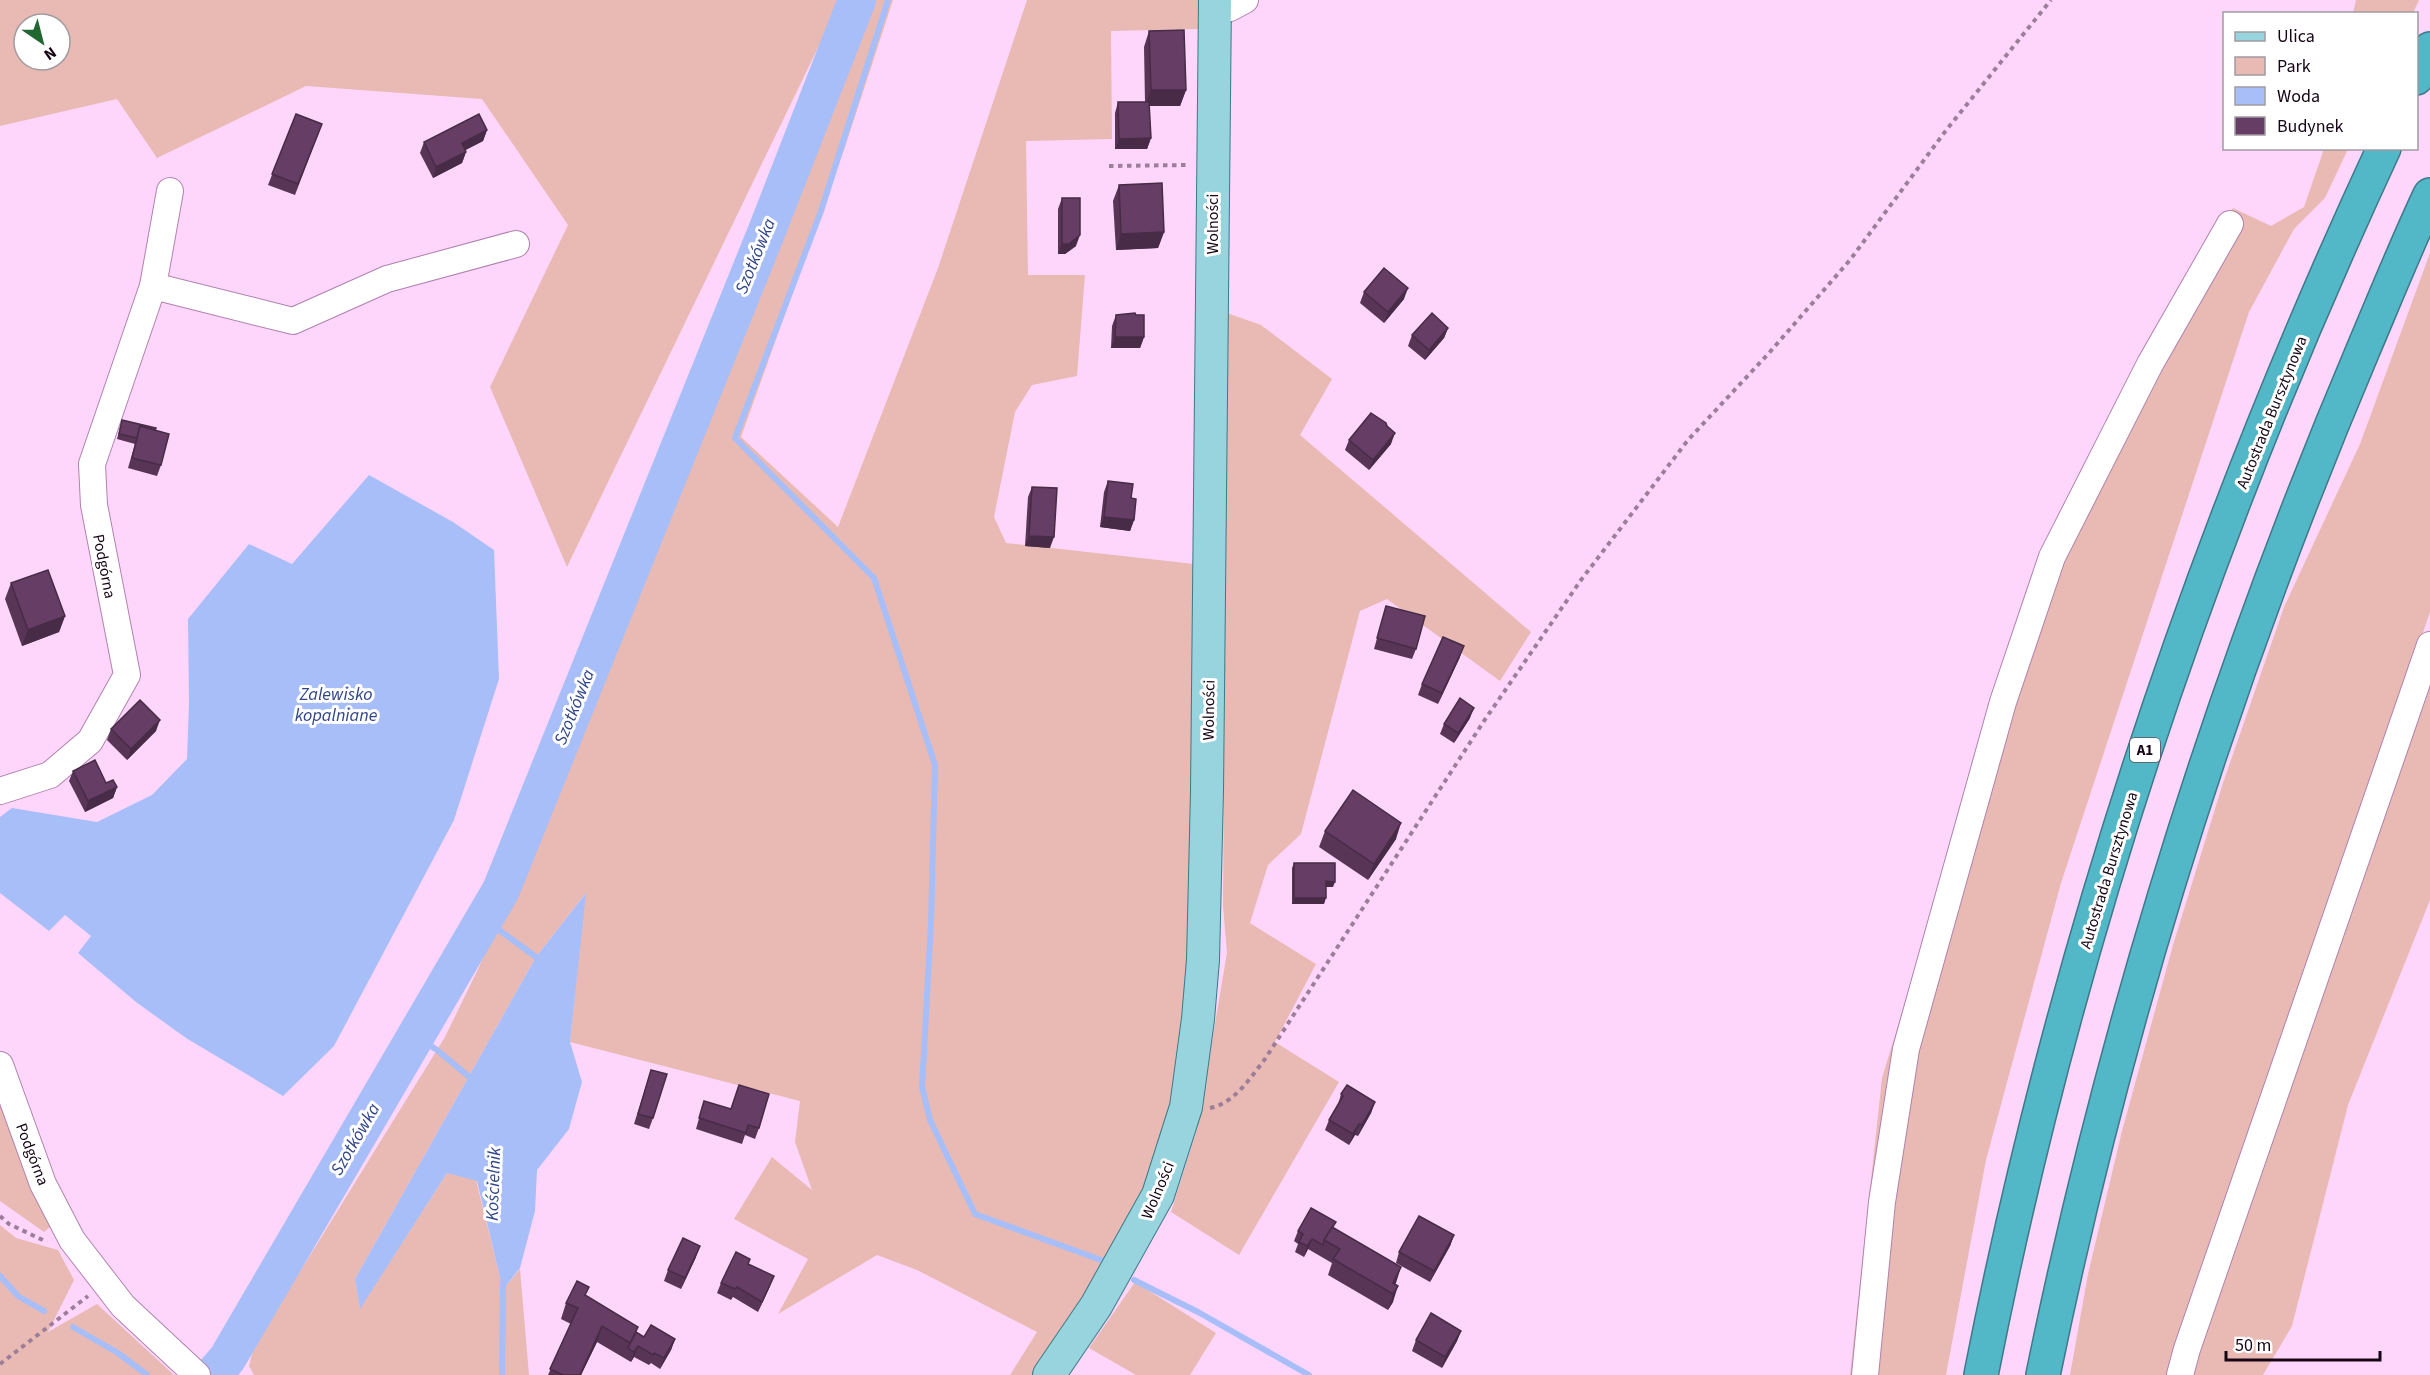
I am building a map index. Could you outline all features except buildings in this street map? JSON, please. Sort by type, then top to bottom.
[{"type":"highway","points":[[2418,74],[2430,49]]},
{"type":"highway","name":"Autostrada Bursztynowa","points":[[1980,1375],[2023,1179],[2060,1032],[2139,767],[2182,637],[2266,420],[2383,150]]},
{"type":"highway","points":[[2043,1375],[2086,1179],[2142,971],[2240,663],[2322,445],[2430,195]]},
{"type":"main road","name":"Wolności","points":[[1049,1375],[1096,1306],[1158,1195],[1186,1107],[1198,1019],[1203,960],[1211,546],[1213,165],[1226,4]]},
{"type":"street","name":"Podgórna","points":[[0,791],[50,775],[90,741],[127,675],[94,505],[92,464],[153,286],[170,191]]},
{"type":"street","points":[[1865,1375],[1882,1202],[1906,1049],[2003,702],[2052,557],[2150,364],[2230,224]]},
{"type":"street","points":[[153,286],[293,321],[387,279],[516,244]]},
{"type":"street","points":[[2180,1375],[2430,645]]},
{"type":"street","name":"Podgórna","points":[[0,1065],[44,1184],[72,1240],[123,1306],[197,1375]]},
{"type":"path","points":[[1186,1107],[1203,1109],[1225,1104],[1250,1078],[1484,721],[1581,580],[1688,440],[1776,345],[1850,260],[1947,129],[2051,0]]},
{"type":"path","points":[[1109,166],[1213,165]]},
{"type":"path","points":[[0,1216],[9,1224],[48,1242],[72,1240]]},
{"type":"path","points":[[0,1364],[105,1282]]},
{"type":"green space","points":[[0,0],[841,0],[567,567],[490,387],[568,225],[482,99],[306,86],[157,158],[117,99],[0,126]]},
{"type":"green space","points":[[860,0],[893,0],[845,147],[741,437],[838,527],[938,268],[1027,0],[1199,0],[1198,29],[1111,31],[1112,139],[1026,141],[1028,275],[1085,275],[1077,376],[1032,385],[1015,412],[994,517],[1006,543],[1194,564],[1193,937],[1175,1090],[1159,1157],[1111,1256],[1080,1300],[1034,1375],[1010,1375],[1037,1332],[917,1270],[877,1255],[778,1314],[808,1259],[734,1219],[772,1157],[812,1190],[795,1142],[800,1101],[570,1042],[585,894],[536,957],[355,1279],[360,1308],[447,1173],[476,1180],[501,1281],[500,1347],[503,1290],[520,1269],[529,1375],[254,1375],[249,1366],[254,1346],[445,1037],[479,967],[615,657],[735,327]]},
{"type":"green space","points":[[2356,0],[2419,0],[2413,12],[2353,12]]},
{"type":"green space","points":[[2324,150],[2348,150],[2325,198],[2294,229],[2249,312],[2061,883],[1986,1160],[1946,1375],[1850,1375],[1882,1078],[1970,790],[2005,655],[2194,266],[2233,208],[2271,226],[2304,207]]},
{"type":"green space","points":[[2430,253],[2430,612],[2170,1375],[2070,1375],[2088,1274],[2122,1131],[2173,945],[2223,783],[2284,607],[2360,444]]},
{"type":"green space","points":[[1227,313],[1261,325],[1332,379],[1300,435],[1531,632],[1500,681],[1387,599],[1360,611],[1301,834],[1268,865],[1250,923],[1316,964],[1275,1042],[1339,1082],[1239,1255],[1171,1212],[1197,1129],[1227,953],[1223,906]]},
{"type":"green space","points":[[2430,688],[2430,900],[2348,1105],[2292,1326],[2263,1375],[2191,1375],[2264,1156]]},
{"type":"green space","points":[[0,1096],[52,1225],[44,1232],[0,1201]]},
{"type":"green space","points":[[0,1225],[16,1238],[58,1250],[74,1280],[48,1332],[97,1304],[174,1375],[0,1375]]},
{"type":"green space","points":[[1135,1282],[1216,1333],[1190,1375],[1136,1375],[1089,1348]]},
{"type":"water","name":"Zalewisko kopalniane","points":[[369,475],[453,522],[494,550],[499,679],[454,820],[334,1046],[283,1096],[186,1038],[136,1002],[78,953],[91,936],[65,915],[49,931],[0,893],[0,817],[12,808],[97,822],[152,795],[187,759],[188,619],[249,544],[292,564]]},
{"type":"water","points":[[586,893],[570,1042],[582,1082],[569,1129],[537,1170],[535,1211],[520,1268],[503,1290],[477,1181],[447,1173],[360,1309],[355,1279],[536,957]]},
{"type":"waterway","name":"Szotkówka","points":[[213,1375],[227,1359],[501,890],[766,233],[857,0]]},
{"type":"waterway","points":[[888,0],[821,211],[735,438],[874,578],[935,765],[931,923],[922,1087],[930,1120],[975,1214],[1101,1260]]},
{"type":"waterway","points":[[484,919],[536,957]]},
{"type":"waterway","name":"Kościelnik","points":[[415,1036],[437,1050],[474,1081]]},
{"type":"waterway","points":[[0,1276],[18,1296],[44,1311]]},
{"type":"waterway","points":[[1134,1280],[1198,1312],[1309,1375]]},
{"type":"waterway","name":"Kościelnik","points":[[502,1375],[503,1283]]},
{"type":"waterway","points":[[73,1327],[118,1353],[147,1375]]}]
